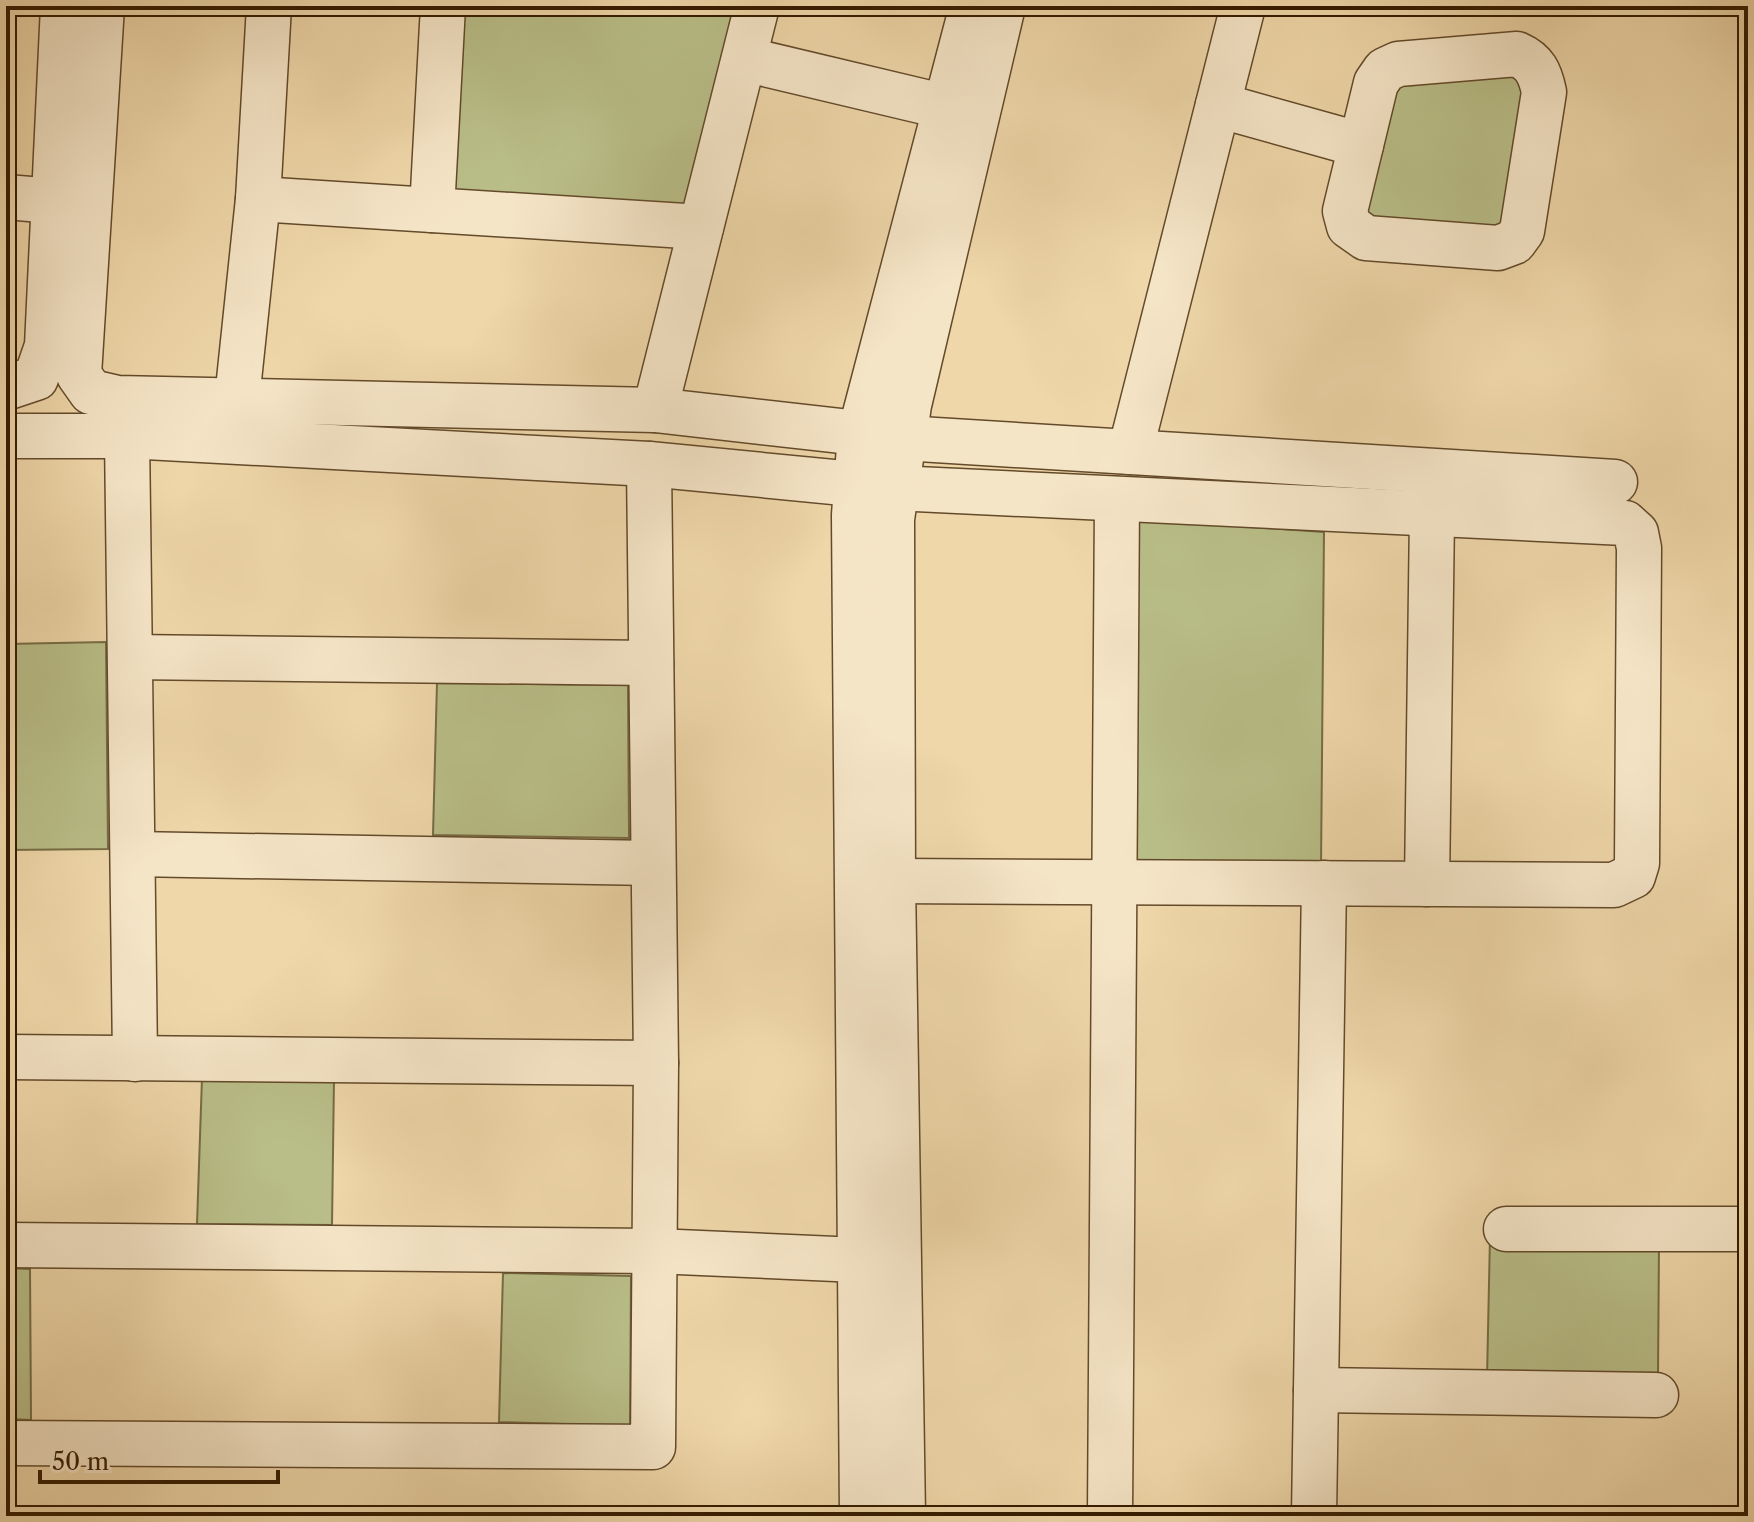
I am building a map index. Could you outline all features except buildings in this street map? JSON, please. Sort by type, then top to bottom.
[{"type":"street","points":[[6,388],[36,378],[47,346],[63,6]]},
{"type":"street","points":[[102,6],[79,375],[91,392],[117,398],[655,410],[903,438],[1615,482]]},
{"type":"street","points":[[237,399],[258,199],[269,6]]},
{"type":"street","points":[[432,210],[443,6]]},
{"type":"street","points":[[655,410],[757,6]]},
{"type":"street","points":[[903,1516],[893,881],[892,519],[875,485],[860,433],[972,6]]},
{"type":"street","points":[[862,1516],[858,1260],[875,485],[903,438],[1003,6]]},
{"type":"street","points":[[1130,452],[1243,6]]},
{"type":"street","points":[[1517,54],[1531,60],[1540,75],[1544,92],[1522,231],[1514,242],[1498,248],[1366,238],[1349,226],[1345,211],[1361,145],[1376,83],[1385,70],[1398,64],[1517,54]]},
{"type":"street","points":[[744,59],[946,107]]},
{"type":"street","points":[[1218,105],[1361,145]]},
{"type":"street","points":[[6,197],[54,201]]},
{"type":"street","points":[[258,199],[701,227]]},
{"type":"street","points":[[6,436],[127,436],[649,464],[875,485],[1625,523],[1636,533],[1639,548],[1637,863],[1633,876],[1614,885],[893,881]]},
{"type":"street","points":[[127,436],[135,1059]]},
{"type":"street","points":[[6,1443],[653,1447],[656,1063],[649,464]]},
{"type":"street","points":[[1110,1516],[1117,499]]},
{"type":"street","points":[[1427,884],[1432,515]]},
{"type":"street","points":[[130,657],[651,663]]},
{"type":"street","points":[[133,854],[653,863]]},
{"type":"street","points":[[1314,1516],[1324,883]]},
{"type":"street","points":[[6,1057],[656,1063]]},
{"type":"street","points":[[1506,1229],[1748,1229]]},
{"type":"street","points":[[6,1245],[655,1251],[858,1260]]},
{"type":"street","points":[[1316,1390],[1656,1395]]},
{"type":"green space","points":[[453,6],[746,7],[692,211],[443,194]]},
{"type":"green space","points":[[1516,69],[1530,82],[1507,224],[1495,232],[1360,216],[1395,80]]},
{"type":"green space","points":[[1131,519],[1324,532],[1321,868],[1126,870]]},
{"type":"green space","points":[[106,642],[108,849],[6,850],[6,644]]},
{"type":"green space","points":[[437,683],[628,685],[629,838],[433,835]]},
{"type":"green space","points":[[202,1078],[334,1079],[332,1225],[197,1224]]},
{"type":"green space","points":[[1490,1236],[1659,1243],[1658,1377],[1487,1379]]},
{"type":"green space","points":[[6,1268],[30,1269],[31,1420],[6,1419]]},
{"type":"green space","points":[[503,1273],[631,1276],[630,1426],[499,1422]]}]
